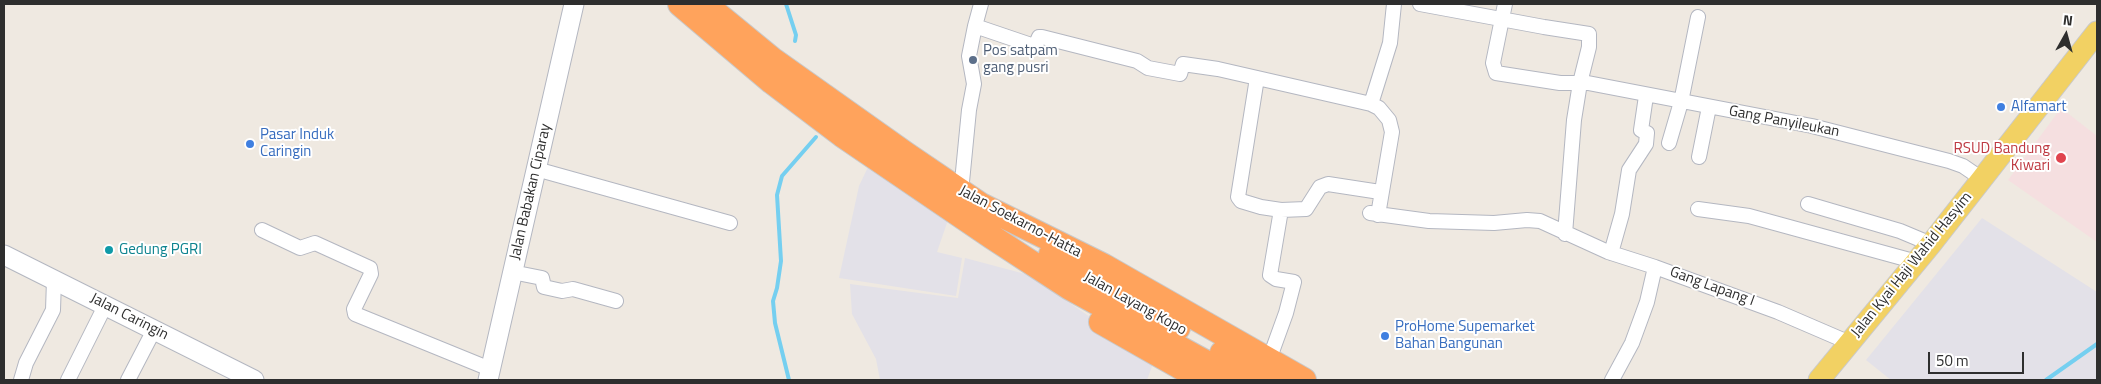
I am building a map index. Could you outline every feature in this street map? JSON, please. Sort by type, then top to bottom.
[{"type":"highway","name":"Jalan Soekarno-Hatta","points":[[680,4],[772,82],[842,135],[992,237]]},
{"type":"highway","name":"Jalan Soekarno-Hatta","points":[[705,4],[772,59],[971,198],[1104,266],[1269,370],[1304,380]]},
{"type":"highway","name":"Jalan Soekarno-Hatta","points":[[712,30],[743,71],[803,118],[889,180],[1053,294],[1203,380]]},
{"type":"highway","name":"Jalan Layang Kopo","points":[[971,198],[1019,233],[1075,280],[1238,380]]},
{"type":"highway","name":"Jalan Layang Kopo","points":[[992,237],[1075,280],[1269,370]]},
{"type":"main road","name":"Jalan Kyai Haji Wahid Hasyim","points":[[1819,380],[1932,244],[1982,179],[2093,44]]},
{"type":"street","name":"Jalan Babakan Ciparay","points":[[489,375],[574,4]]},
{"type":"street","points":[[971,198],[969,110],[974,84],[969,56],[981,4]]},
{"type":"street","points":[[1371,104],[1390,43],[1394,4]]},
{"type":"street","points":[[1420,4],[1544,28],[1589,33],[1589,47],[1580,83],[1572,135],[1569,235]]},
{"type":"street","points":[[1501,19],[1505,4]]},
{"type":"street","points":[[1669,143],[1682,102],[1698,17]]},
{"type":"street","name":"Gang Panyileukan","points":[[1501,19],[1493,68],[1496,73],[1560,83],[1580,83],[1845,133],[1963,166],[1982,179]]},
{"type":"street","points":[[975,26],[1031,45],[1036,44],[1039,37],[1042,36],[1137,61],[1148,68],[1180,74],[1183,64],[1257,78],[1371,104],[1379,108],[1389,120],[1392,132],[1380,192],[1328,184],[1320,187],[1306,209],[1281,210],[1241,201],[1238,197],[1257,78]]},
{"type":"street","points":[[1610,253],[1622,214],[1629,170],[1646,144],[1648,133],[1641,130],[1646,96]]},
{"type":"street","points":[[1699,157],[1709,107]]},
{"type":"street","points":[[536,169],[730,223]]},
{"type":"street","name":"Gang Lapang I","points":[[1380,192],[1373,214],[1429,221],[1494,223],[1527,220],[1540,221],[1610,253],[1655,267],[1778,312],[1850,343]]},
{"type":"street","points":[[1808,204],[1900,231],[1932,244]]},
{"type":"street","points":[[1698,209],[1748,216],[1917,262]]},
{"type":"street","points":[[1269,370],[1294,282],[1276,279],[1270,275],[1281,210]]},
{"type":"street","points":[[262,230],[300,248],[315,243],[370,268],[371,274],[355,306],[355,314],[489,375]]},
{"type":"street","name":"Jalan Caringin","points":[[4,255],[254,380]]},
{"type":"street","points":[[1612,380],[1632,344],[1647,302],[1655,267]]},
{"type":"street","points":[[512,272],[542,278],[544,286],[562,291],[573,289],[616,301]]},
{"type":"street","points":[[21,380],[26,363],[53,310],[54,280]]},
{"type":"street","points":[[68,380],[105,306]]},
{"type":"street","points":[[128,380],[154,330]]},
{"type":"shaded area","name":"RSUD Bandung Kiwari","points":[[2061,108],[2097,136],[2097,242],[2008,180]]},
{"type":"shaded area","points":[[868,167],[948,220],[937,252],[962,258],[956,296],[839,278],[859,186]]},
{"type":"shaded area","points":[[1982,218],[2097,292],[2097,380],[1891,380],[1866,360]]},
{"type":"shaded area","points":[[965,258],[1029,275],[1154,361],[1147,380],[880,380],[876,359],[852,314],[850,284],[958,298]]},
{"type":"waterway","points":[[786,4],[796,35],[795,41]]},
{"type":"waterway","points":[[789,380],[775,323],[773,301],[781,261],[777,195],[782,176],[816,137]]},
{"type":"waterway","points":[[2046,380],[2097,344]]},
{"type":"place","name":"Pos satpam gang pusri","points":[[973,60]]},
{"type":"place","name":"Alfamart","points":[[2001,107]]},
{"type":"place","name":"Pasar Induk Caringin","points":[[250,144]]},
{"type":"place","name":"RSUD Bandung Kiwari","points":[[2061,158]]},
{"type":"place","name":"Gedung PGRI","points":[[109,250]]},
{"type":"place","name":"ProHome Supemarket Bahan Bangunan","points":[[1385,336]]}]
